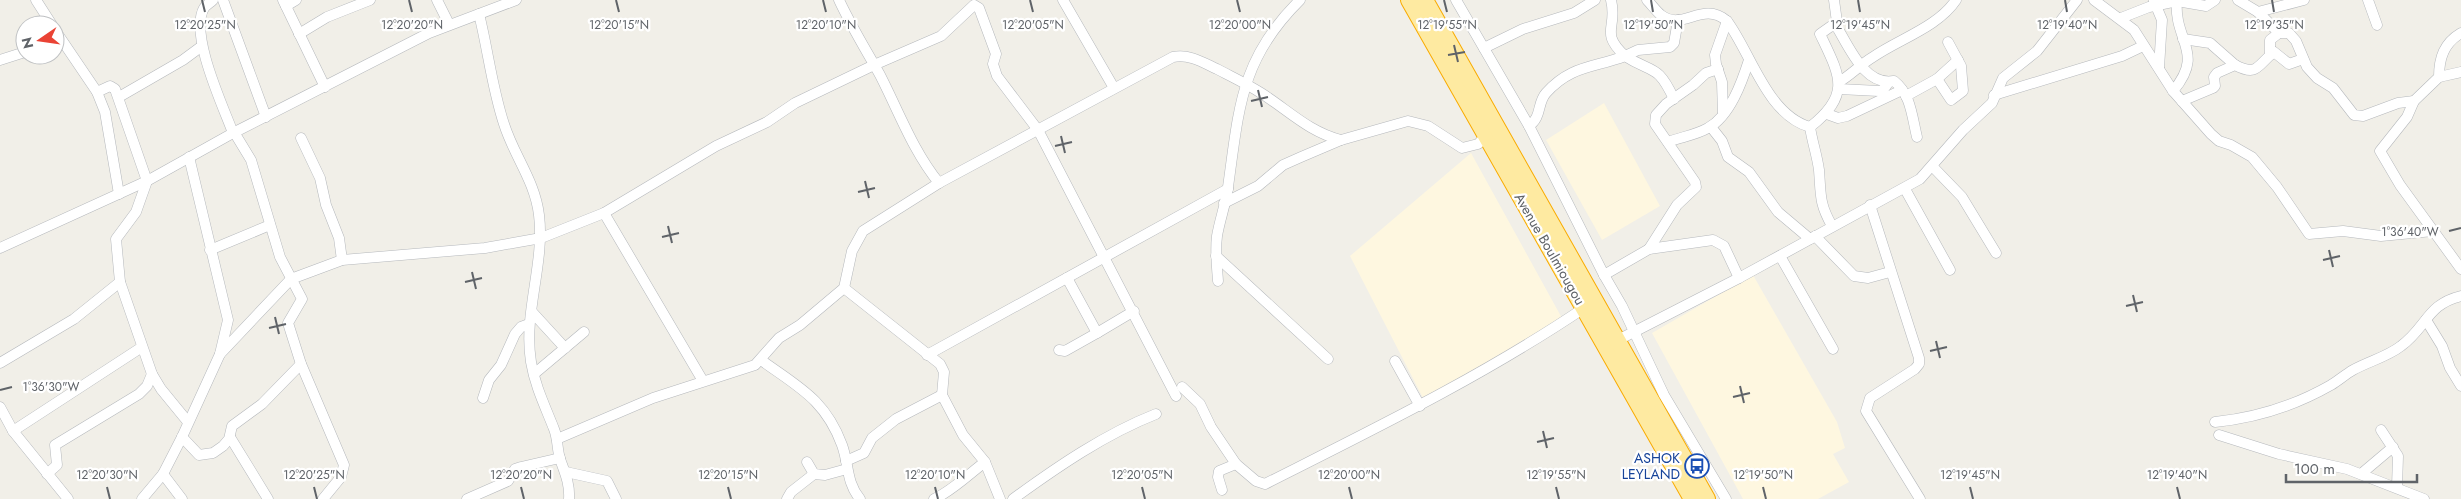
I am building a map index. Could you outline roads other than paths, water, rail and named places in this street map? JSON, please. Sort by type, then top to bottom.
[{"type":"highway","name":"Avenue Boulmiougou","points":[[1409,0],[1692,499]]},
{"type":"highway","name":"Avenue Boulmiougou","points":[[1425,0],[1708,499]]},
{"type":"street","points":[[36,0],[46,15]]},
{"type":"street","points":[[213,0],[205,7],[203,13],[202,46],[234,133],[251,160],[280,257],[302,299],[289,318],[288,323],[301,364],[344,465],[341,477],[324,498]]},
{"type":"street","points":[[223,0],[266,116]]},
{"type":"street","points":[[296,0],[284,3],[325,87]]},
{"type":"street","points":[[299,34],[328,18],[370,0]]},
{"type":"street","points":[[437,0],[449,24]]},
{"type":"street","points":[[0,248],[147,181],[266,116],[449,24],[479,14],[489,4],[516,0]]},
{"type":"street","points":[[840,0],[920,158],[939,183]]},
{"type":"street","points":[[1063,0],[1114,88]]},
{"type":"street","points":[[1218,281],[1217,238],[1228,189],[1235,124],[1246,84],[1260,49],[1271,31],[1300,0]]},
{"type":"street","points":[[1456,0],[1529,126],[1604,276],[1635,332],[1664,395],[1726,499]]},
{"type":"street","points":[[1484,48],[1532,25],[1574,13],[1595,0]]},
{"type":"street","points":[[1611,0],[1613,15],[1609,33],[1613,43],[1625,56],[1658,73],[1666,82],[1674,98]]},
{"type":"street","points":[[1648,0],[1660,14],[1672,20],[1708,12],[1721,16],[1727,21],[1773,99],[1784,110],[1810,127],[1818,168],[1819,192],[1823,209],[1832,226]]},
{"type":"street","points":[[1834,0],[1838,19],[1835,24],[1820,34],[1834,63],[1839,86]]},
{"type":"street","points":[[1810,127],[1827,114],[1839,86],[1861,66],[1940,16],[1956,0]]},
{"type":"street","points":[[1618,340],[1739,278],[1870,205],[1905,189],[1932,167],[1963,130],[1992,103],[2003,78],[2037,52],[2077,0]]},
{"type":"street","points":[[2094,0],[2134,30],[2173,91],[2219,141],[2231,145],[2252,157],[2277,188],[2309,234],[2343,231],[2381,236],[2434,232]]},
{"type":"street","points":[[2120,18],[2155,2],[2177,0],[2206,6],[2215,0]]},
{"type":"street","points":[[2173,91],[2187,72],[2189,61],[2177,16],[2177,0]]},
{"type":"street","points":[[2238,0],[2258,12],[2279,33]]},
{"type":"street","points":[[2258,12],[2304,0]]},
{"type":"street","points":[[2368,0],[2376,25]]},
{"type":"street","points":[[220,354],[291,279],[342,260],[485,248],[541,238],[604,213],[716,146],[767,122],[795,103],[874,65],[941,36],[978,2]]},
{"type":"street","points":[[978,2],[996,54],[993,64],[997,76],[1038,130],[1104,257],[1179,392],[1200,404],[1211,428],[1236,464],[1256,480],[1265,484],[1420,406],[1504,359],[1584,308]]},
{"type":"street","points":[[2155,2],[2162,20],[2158,68]]},
{"type":"street","points":[[479,14],[503,122],[513,150],[533,185],[541,238],[529,324],[534,374],[538,393],[557,439],[560,458],[566,472],[569,499]]},
{"type":"street","points":[[1529,126],[1537,120],[1542,98],[1567,75],[1583,67],[1625,56],[1638,50],[1670,46],[1674,43],[1678,20]]},
{"type":"street","points":[[1722,116],[1723,87],[1715,55],[1727,21]]},
{"type":"street","points":[[1835,24],[1861,66],[1877,80],[1888,83],[1894,81],[1904,93],[1916,137]]},
{"type":"street","points":[[2270,55],[2270,40],[2279,33],[2288,33],[2296,41],[2302,59],[2317,78],[2333,88],[2354,115],[2358,117],[2398,103],[2414,101]]},
{"type":"street","points":[[2439,77],[2439,62],[2444,50],[2450,40],[2461,33]]},
{"type":"street","points":[[2183,39],[2210,43],[2235,65],[2248,71],[2254,70],[2275,52],[2289,64],[2302,59]]},
{"type":"street","points":[[1937,79],[1950,99],[1958,97],[1963,91],[1961,66],[1948,42]]},
{"type":"street","points":[[65,45],[97,92],[106,115],[119,194]]},
{"type":"street","points":[[119,98],[183,60],[202,46]]},
{"type":"street","points":[[1994,95],[2122,56],[2143,46]]},
{"type":"street","points":[[0,60],[15,55]]},
{"type":"street","points":[[557,439],[653,398],[703,380],[745,369],[761,360],[779,338],[800,325],[844,288],[852,251],[862,231],[939,183],[1161,62],[1183,56],[1194,58],[1246,84],[1310,128],[1326,136],[1341,140]]},
{"type":"street","points":[[1668,142],[1711,127],[1722,116],[1750,60]]},
{"type":"street","points":[[1827,114],[1838,118],[1847,116],[1904,93],[1937,79],[1958,60]]},
{"type":"street","points":[[2182,101],[2213,88],[2215,86],[2214,77],[2217,73],[2235,65]]},
{"type":"street","points":[[1649,249],[1677,205],[1696,187],[1695,182],[1655,120],[1660,109],[1693,86],[1706,73],[1718,69]]},
{"type":"street","points":[[2461,72],[2439,77],[2429,84],[2414,101],[2407,117],[2381,149],[2381,154],[2411,202],[2461,269]]},
{"type":"street","points":[[1839,86],[1878,91],[1883,90],[1888,83]]},
{"type":"street","points":[[97,92],[112,86],[119,98],[147,181],[136,212],[116,239],[120,282],[152,374],[161,389],[188,422]]},
{"type":"street","points":[[1224,203],[1258,186],[1283,165],[1341,140],[1408,121],[1428,126],[1462,148],[1478,144],[1486,137]]},
{"type":"street","points":[[1711,127],[1722,141],[1728,157],[1755,179],[1778,212],[1812,237],[1854,276],[1868,278],[1890,272]]},
{"type":"street","points":[[300,138],[320,178],[326,205],[339,238],[342,260]]},
{"type":"street","points":[[142,499],[162,474],[182,437],[220,354],[228,316],[210,250],[189,157]]},
{"type":"street","points":[[1932,167],[1962,197],[1996,253]]},
{"type":"street","points":[[927,354],[1228,189]]},
{"type":"street","points":[[1905,189],[1950,270]]},
{"type":"street","points":[[1870,205],[1919,358],[1919,364],[1870,398],[1866,411],[1920,499]]},
{"type":"street","points":[[604,213],[703,380]]},
{"type":"street","points":[[210,250],[270,225]]},
{"type":"street","points":[[1604,276],[1649,249],[1716,240],[1724,246],[1739,278]]},
{"type":"street","points":[[1216,256],[1328,359]]},
{"type":"street","points":[[1780,256],[1832,349]]},
{"type":"street","points":[[1067,278],[1097,333]]},
{"type":"street","points":[[0,363],[74,319],[120,282]]},
{"type":"street","points":[[844,288],[940,364],[944,372],[942,395],[963,435],[985,462],[1000,499]]},
{"type":"street","points":[[2216,422],[2248,417],[2304,399],[2338,381],[2352,370],[2392,353],[2418,331],[2439,304],[2461,296]]},
{"type":"street","points":[[1059,350],[1065,351],[1134,311]]},
{"type":"street","points":[[532,312],[565,348]]},
{"type":"street","points":[[2426,320],[2442,346],[2450,368],[2461,386]]},
{"type":"street","points":[[483,398],[489,380],[501,365],[515,334],[521,327],[529,324]]},
{"type":"street","points":[[534,374],[584,332]]},
{"type":"street","points":[[13,431],[142,347]]},
{"type":"street","points":[[761,360],[818,402],[827,413],[843,447],[851,487],[860,499]]},
{"type":"street","points":[[1395,361],[1420,406]]},
{"type":"street","points":[[182,437],[197,454],[202,456],[213,453],[223,446],[230,437],[232,426],[262,404],[301,364]]},
{"type":"street","points":[[47,474],[58,465],[55,445],[143,391],[152,374]]},
{"type":"street","points":[[787,499],[791,492],[814,474],[825,476],[846,465],[864,453],[872,438],[896,419],[942,395]]},
{"type":"street","points":[[0,407],[13,431],[68,499]]},
{"type":"street","points":[[1013,499],[1071,460],[1136,422],[1156,414]]},
{"type":"street","points":[[2381,430],[2398,456],[2397,487]]},
{"type":"street","points":[[2219,435],[2268,452],[2361,474],[2424,499]]},
{"type":"street","points":[[230,437],[268,499]]},
{"type":"street","points":[[2361,474],[2393,448]]},
{"type":"street","points":[[467,499],[508,481],[515,470],[521,467],[560,458]]},
{"type":"street","points":[[807,462],[814,474]]},
{"type":"street","points":[[934,499],[947,493],[952,486],[985,462]]},
{"type":"street","points":[[1222,490],[1218,477],[1219,471],[1236,464]]},
{"type":"street","points":[[566,472],[607,481],[616,499]]},
{"type":"street","points":[[162,474],[182,499]]},
{"type":"place","name":"ASHOK LEYLAND","points":[[1697,466]]}]
